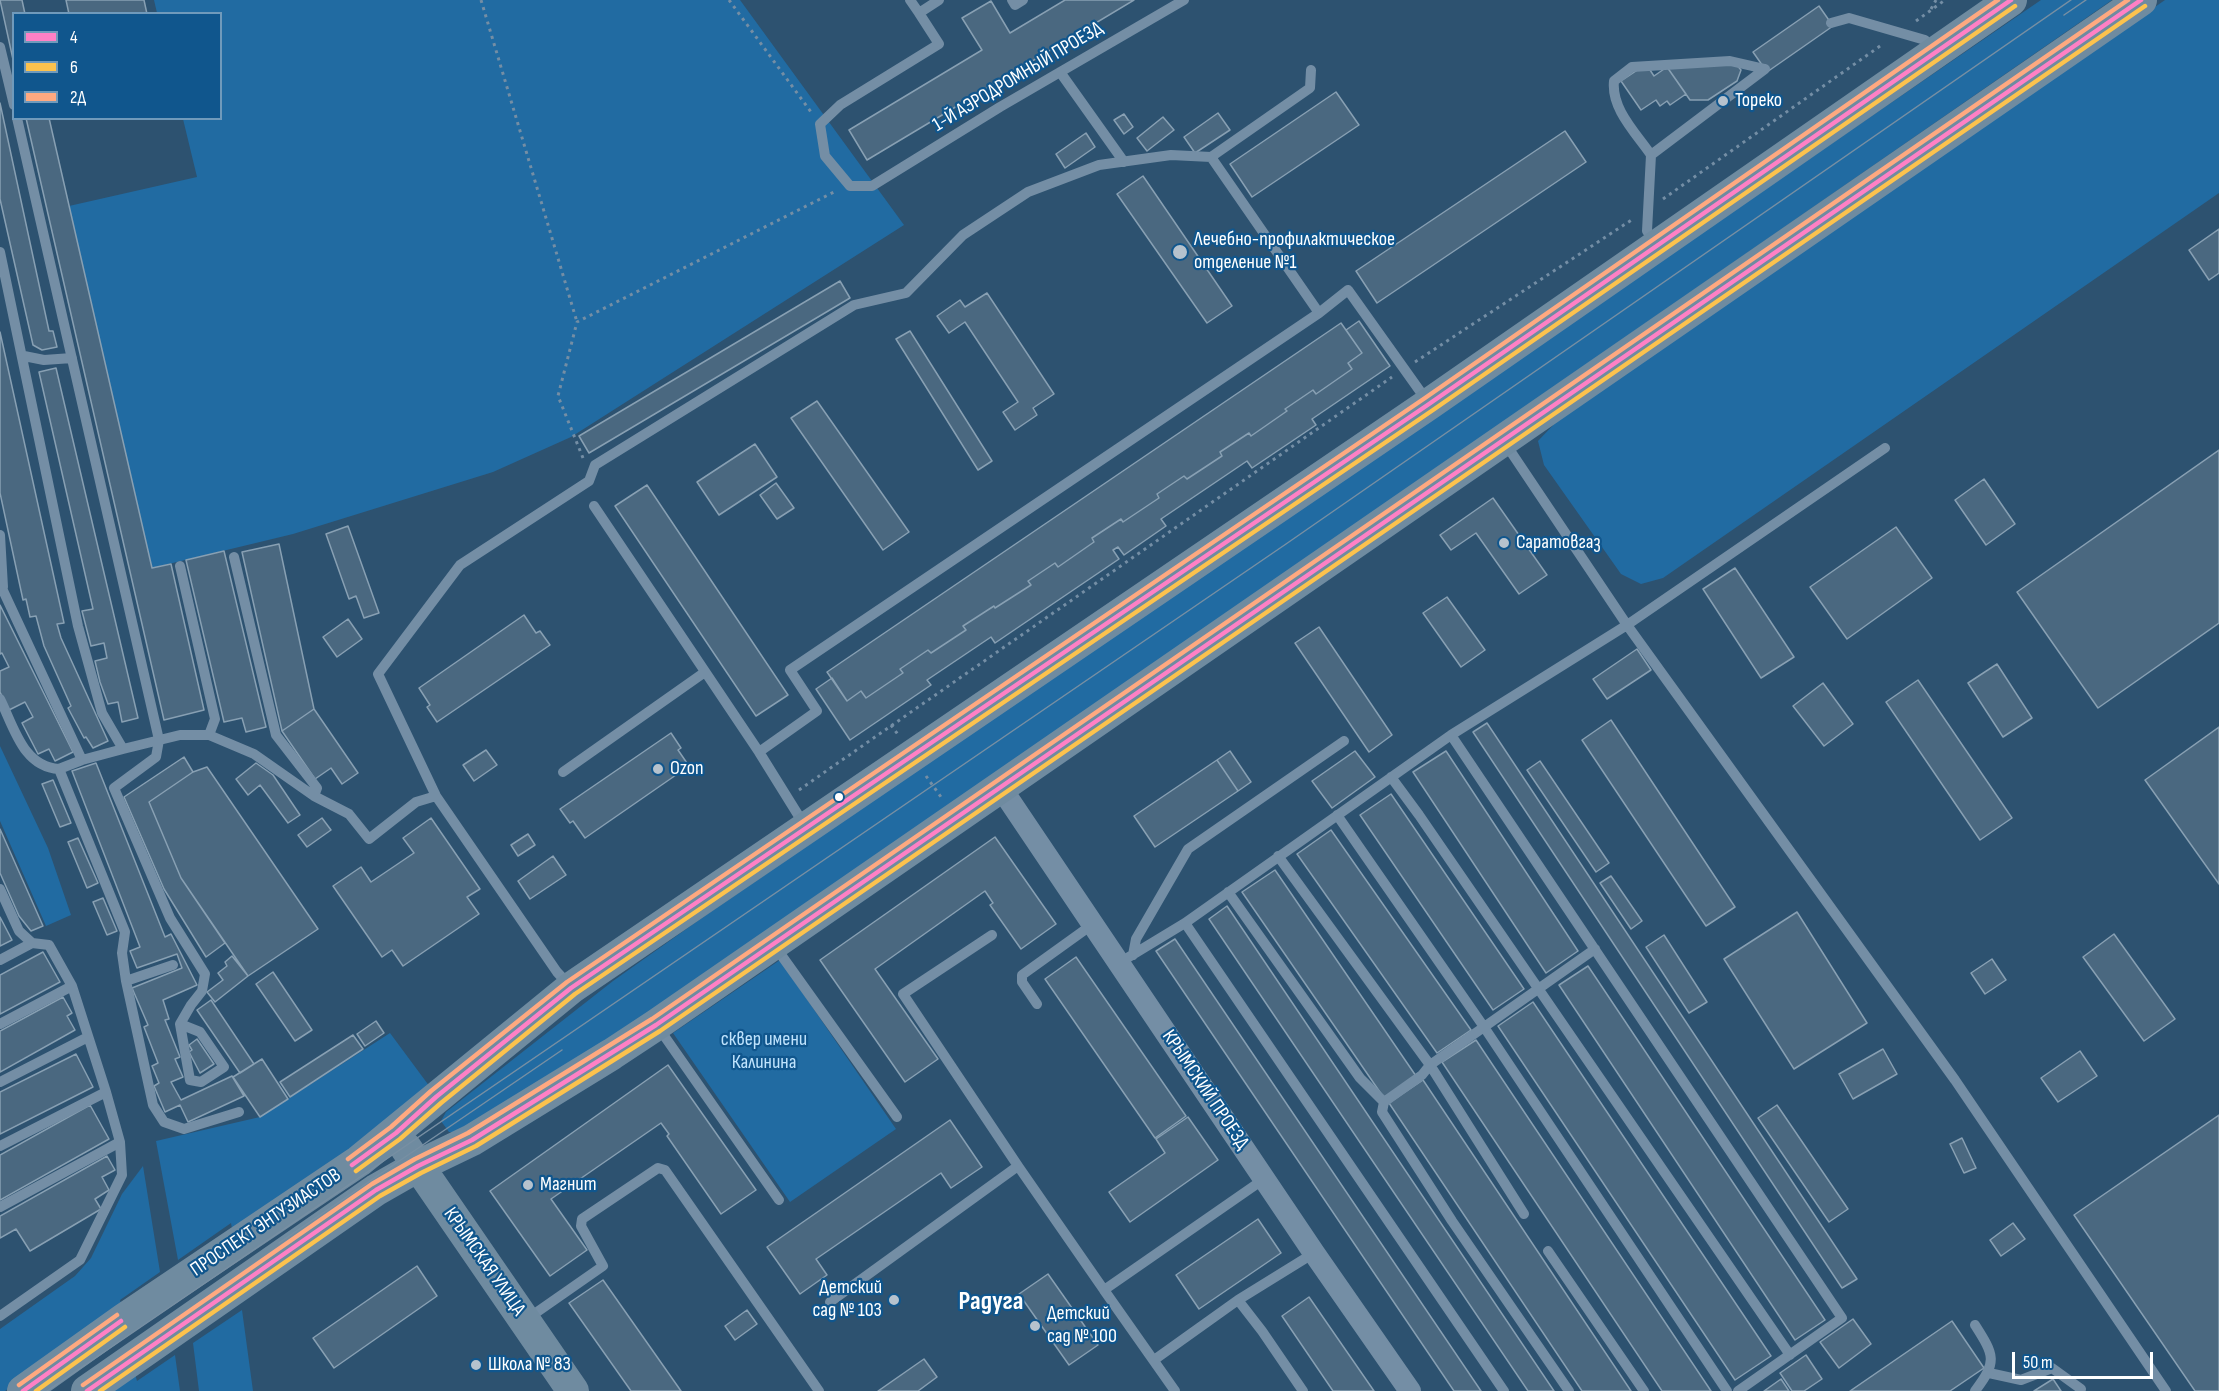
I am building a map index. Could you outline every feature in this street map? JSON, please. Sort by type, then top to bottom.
[{"type":"main road","name":"ПРОСПЕКТ ЭНТУЗИАСТОВ","points":[[87,1391],[376,1190],[418,1166],[472,1140],[612,1054],[774,945],[2141,0]]},
{"type":"main road","name":"ПРОСПЕКТ ЭНТУЗИАСТОВ","points":[[23,1391],[142,1307],[359,1161],[571,988],[1429,404],[1935,53],[2006,1]]},
{"type":"main road","name":"КРЫМСКАЯ УЛИЦА","points":[[396,1132],[573,1391]]},
{"type":"street","name":"КРЫМСКИЙ ПРОЕЗД","points":[[1000,788],[1094,924],[1126,959],[1265,1178],[1410,1391]]},
{"type":"lane","points":[[850,186],[825,156],[820,124],[840,105],[939,44],[910,0]]},
{"type":"lane","points":[[919,13],[939,0]]},
{"type":"lane","points":[[1012,0],[1015,5],[1023,0]]},
{"type":"lane","name":"1-Й АЭРОДРОМНЫЙ ПРОЕЗД","points":[[850,186],[872,186],[1184,0]]},
{"type":"lane","points":[[1831,23],[1849,18],[1925,40],[1935,53]]},
{"type":"lane","points":[[0,47],[12,97]]},
{"type":"lane","points":[[1651,155],[1765,69],[1730,61],[1632,67],[1614,81],[1613,92],[1616,104],[1651,155],[1647,231],[1656,245]]},
{"type":"lane","points":[[571,988],[557,972],[436,796],[378,674],[459,565],[589,481],[595,465],[854,305],[906,293],[963,235],[1028,192],[1099,165],[1171,155],[1211,157],[1310,88],[1311,70]]},
{"type":"lane","points":[[1060,72],[1124,162]]},
{"type":"lane","points":[[16,120],[159,740],[156,758],[114,788],[170,918],[205,974],[202,991],[180,1024],[190,1080],[201,1082],[224,1067],[200,1032],[180,1024]]},
{"type":"lane","points":[[1211,157],[1319,313]]},
{"type":"lane","points":[[0,252],[24,356],[78,626],[102,713],[123,749]]},
{"type":"lane","points":[[759,752],[818,711],[790,670],[1319,313],[1348,290],[1429,404]]},
{"type":"lane","points":[[24,356],[44,360],[72,358]]},
{"type":"lane","points":[[1503,440],[1627,625],[1955,1080],[2166,1391]]},
{"type":"lane","points":[[1126,959],[1185,923],[1451,735],[1627,625],[1885,448]]},
{"type":"lane","points":[[594,506],[759,752],[806,828]]},
{"type":"lane","points":[[0,535],[2,585],[82,760]]},
{"type":"lane","points":[[234,557],[276,735],[317,788],[314,796]]},
{"type":"lane","points":[[180,566],[215,719],[208,735]]},
{"type":"lane","points":[[563,772],[705,672]]},
{"type":"lane","points":[[0,699],[27,755],[47,769],[59,769],[82,760],[180,735],[208,735],[254,754],[314,796],[349,814],[369,839],[416,802],[436,796]]},
{"type":"lane","points":[[1451,735],[1842,1318],[1738,1391]]},
{"type":"lane","points":[[1126,959],[1188,849],[1344,741]]},
{"type":"lane","points":[[59,769],[125,932],[122,953],[126,981],[153,1104],[164,1122],[184,1129],[238,1112]]},
{"type":"lane","points":[[1391,777],[1790,1355]]},
{"type":"lane","points":[[1336,815],[1484,1027],[1727,1391]]},
{"type":"lane","points":[[1278,856],[1430,1065],[1524,1214]]},
{"type":"lane","points":[[1228,892],[1360,1078],[1384,1102]]},
{"type":"lane","points":[[1,896],[20,931],[32,943]]},
{"type":"lane","points":[[1185,923],[1504,1391]]},
{"type":"lane","points":[[1037,1004],[1022,982],[1022,975],[1094,924]]},
{"type":"lane","points":[[992,935],[903,994],[1017,1166],[1175,1391]]},
{"type":"lane","points":[[0,960],[32,943],[50,945],[72,986],[106,1092],[120,1142],[122,1175],[80,1260],[0,1316]]},
{"type":"lane","points":[[774,945],[897,1118]]},
{"type":"lane","points":[[1569,1391],[1452,1221],[1382,1112],[1384,1102],[1422,1074],[1430,1065],[1595,949]]},
{"type":"lane","points":[[126,981],[172,965]]},
{"type":"lane","points":[[0,1024],[72,986]]},
{"type":"lane","points":[[656,1024],[779,1200]]},
{"type":"lane","points":[[0,1082],[88,1037]]},
{"type":"lane","points":[[0,1146],[106,1092]]},
{"type":"lane","points":[[0,1207],[120,1142]]},
{"type":"lane","points":[[830,1302],[1017,1166]]},
{"type":"lane","points":[[525,1321],[603,1266],[581,1226],[582,1219],[658,1168],[665,1170],[819,1391]]},
{"type":"lane","points":[[1104,1290],[1265,1178]]},
{"type":"lane","points":[[1548,1251],[1644,1391]]},
{"type":"lane","points":[[1154,1360],[1238,1300],[1314,1252]]},
{"type":"lane","points":[[1238,1300],[1303,1391]]},
{"type":"lane","points":[[1975,1391],[1989,1373],[1991,1352],[1976,1325]]},
{"type":"lane","points":[[1989,1373],[2021,1380],[2052,1368],[2081,1389]]},
{"type":"path","points":[[481,0],[577,321],[558,396],[590,477]]},
{"type":"path","points":[[729,0],[820,124]]},
{"type":"path","points":[[1930,11],[1936,0]]},
{"type":"path","points":[[787,798],[1404,369],[1648,209],[1945,0]]},
{"type":"path","points":[[577,321],[823,196],[850,186]]},
{"type":"path","points":[[913,756],[956,819]]},
{"type":"green space","points":[[154,0],[740,0],[904,225],[571,437],[493,472],[293,534],[152,568],[69,206],[197,177],[183,120],[222,120],[222,12],[157,12]]},
{"type":"green space","points":[[2041,0],[2112,0],[643,1018],[458,1132],[449,1132],[441,1121],[446,1112],[613,981],[699,920]]},
{"type":"green space","points":[[2165,0],[2219,0],[2219,193],[1663,578],[1641,584],[1621,574],[1544,465],[1538,441],[1558,420]]},
{"type":"green space","points":[[0,746],[48,848],[71,915],[46,926],[0,821]]},
{"type":"green space","name":"сквер имени Калинина","points":[[780,960],[896,1129],[790,1202],[673,1033]]},
{"type":"green space","points":[[390,1033],[430,1087],[390,1120],[233,1234],[231,1223],[178,1260],[156,1141],[260,1117]]},
{"type":"green space","points":[[143,1166],[160,1272],[120,1300],[122,1309],[5,1391],[0,1391],[0,1329],[75,1276],[91,1258],[122,1194]]},
{"type":"green space","points":[[242,1310],[253,1391],[199,1391],[193,1343]]},
{"type":"green space","points":[[175,1355],[180,1391],[105,1391],[134,1370],[137,1381]]},
{"type":"building","points":[[0,0],[22,0],[25,12],[12,12],[12,55]]},
{"type":"building","points":[[66,0],[144,0],[147,12],[69,12]]},
{"type":"building","points":[[1065,0],[1134,0],[867,160],[849,130],[982,50],[962,18],[991,1],[1010,33]]},
{"type":"building","points":[[1819,6],[1833,26],[1767,72],[1753,52]]},
{"type":"building","points":[[1735,63],[1741,70],[1737,81],[1708,100],[1690,100],[1667,67]]},
{"type":"building","points":[[1667,67],[1686,94],[1670,105],[1667,101],[1660,106],[1656,100],[1641,110],[1621,81],[1639,69],[1650,70],[1654,76]]},
{"type":"building","points":[[1336,92],[1359,125],[1252,197],[1230,164]]},
{"type":"building","points":[[0,103],[49,331],[53,331],[57,347],[42,350],[33,345],[0,199]]},
{"type":"building","points":[[1218,113],[1230,130],[1195,153],[1184,137]]},
{"type":"building","points":[[1124,114],[1133,127],[1124,134],[1114,120]]},
{"type":"building","points":[[1163,117],[1174,130],[1147,151],[1137,138]]},
{"type":"building","points":[[26,120],[49,120],[152,568],[171,564],[204,710],[164,720]]},
{"type":"building","points":[[1565,131],[1586,162],[1377,303],[1356,271]]},
{"type":"building","points":[[1086,133],[1095,147],[1065,168],[1056,154]]},
{"type":"building","points":[[1143,176],[1232,306],[1207,323],[1117,194]]},
{"type":"building","points":[[2219,229],[2219,273],[2209,280],[2189,250]]},
{"type":"building","points":[[840,281],[850,298],[589,453],[579,436]]},
{"type":"building","points":[[987,293],[1054,394],[1033,408],[1037,415],[1015,430],[1003,412],[1018,402],[965,322],[949,333],[937,316],[960,300],[965,307]]},
{"type":"building","points":[[1359,321],[1390,366],[1312,419],[1316,425],[1252,468],[1247,461],[1161,519],[1166,526],[1124,555],[1118,547],[1113,550],[1119,559],[995,643],[991,637],[927,680],[931,685],[850,740],[816,689],[832,678],[847,701],[861,691],[866,698],[903,673],[900,669],[928,650],[931,653],[966,630],[963,626],[1031,585],[1028,581],[1055,563],[1058,567],[1094,542],[1092,538],[1121,519],[1123,522],[1159,498],[1157,494],[1184,476],[1187,479],[1222,456],[1220,452],[1249,433],[1251,436],[1313,390],[1316,394],[1352,369],[1348,363],[1362,353],[1346,330]]},
{"type":"building","points":[[1341,323],[1362,353],[1348,363],[1352,369],[1316,394],[1313,390],[1251,436],[1249,433],[1220,452],[1222,456],[1187,479],[1184,476],[1157,494],[1159,498],[1123,522],[1121,519],[1092,538],[1094,542],[1058,567],[1055,563],[1028,581],[1031,585],[963,626],[966,630],[931,653],[928,650],[900,669],[903,673],[866,698],[861,691],[847,701],[827,672]]},
{"type":"building","points":[[910,331],[992,461],[978,470],[896,339]]},
{"type":"building","points":[[0,332],[64,623],[57,624],[61,638],[108,741],[93,748],[86,737],[84,738],[68,708],[71,706],[44,646],[36,616],[30,617],[26,599],[23,600],[0,493]]},
{"type":"building","points":[[56,368],[138,718],[122,722],[118,702],[108,704],[95,661],[107,658],[104,643],[91,646],[82,611],[93,609],[39,372]]},
{"type":"building","points":[[817,401],[909,532],[883,550],[791,418]]},
{"type":"building","points":[[755,444],[777,477],[719,515],[697,482]]},
{"type":"building","points":[[2219,450],[2219,623],[2098,708],[2017,592]]},
{"type":"building","points":[[1984,479],[2015,524],[1986,545],[1955,500]]},
{"type":"building","points":[[776,483],[794,508],[777,519],[760,495]]},
{"type":"building","points":[[647,485],[788,695],[756,716],[615,506]]},
{"type":"building","name":"Саратовгаз","points":[[1493,498],[1547,575],[1519,594],[1476,533],[1451,550],[1440,535]]},
{"type":"building","points":[[348,526],[379,613],[364,618],[356,596],[349,599],[326,534]]},
{"type":"building","points":[[1896,527],[1932,578],[1847,639],[1810,587]]},
{"type":"building","points":[[279,544],[314,709],[282,731],[242,552]]},
{"type":"building","points":[[224,551],[266,727],[246,732],[242,718],[224,722],[186,560]]},
{"type":"building","points":[[1735,568],[1794,657],[1761,678],[1703,589]]},
{"type":"building","points":[[1447,597],[1485,650],[1461,667],[1423,613]]},
{"type":"building","points":[[0,605],[73,752],[55,761],[49,749],[38,754],[22,723],[33,717],[25,702],[9,710],[0,692],[0,671],[9,667],[2,653],[0,654]]},
{"type":"building","points":[[524,615],[536,633],[540,631],[550,645],[437,722],[427,707],[430,705],[419,688]]},
{"type":"building","points":[[348,619],[362,639],[337,657],[323,637]]},
{"type":"building","points":[[1319,627],[1392,735],[1369,752],[1295,643]]},
{"type":"building","points":[[1637,649],[1651,670],[1607,699],[1593,679]]},
{"type":"building","points":[[1997,664],[2032,718],[2003,737],[1968,683]]},
{"type":"building","points":[[1918,680],[2012,818],[1980,840],[1886,702]]},
{"type":"building","points":[[1823,683],[1853,724],[1824,746],[1793,706]]},
{"type":"building","points":[[314,709],[358,773],[342,784],[331,768],[315,779],[282,731]]},
{"type":"building","points":[[1611,720],[1735,907],[1706,926],[1582,740]]},
{"type":"building","points":[[1487,723],[1857,1279],[1842,1288],[1473,732]]},
{"type":"building","points":[[2219,727],[2219,884],[2145,780]]},
{"type":"building","points":[[671,733],[681,748],[678,750],[689,766],[585,838],[573,821],[570,823],[560,809]]},
{"type":"building","points":[[486,750],[497,765],[474,781],[463,765]]},
{"type":"building","points":[[1230,751],[1251,782],[1238,791],[1217,760]]},
{"type":"building","points":[[1355,751],[1375,777],[1332,808],[1312,781]]},
{"type":"building","points":[[1446,751],[1578,951],[1546,973],[1413,772]]},
{"type":"building","points":[[184,757],[193,772],[149,802],[181,878],[225,943],[206,957],[164,889],[124,797]]},
{"type":"building","points":[[1217,760],[1238,791],[1155,847],[1134,816]]},
{"type":"building","points":[[1540,761],[1609,863],[1596,872],[1527,770]]},
{"type":"building","points":[[96,763],[165,937],[171,934],[197,985],[163,1000],[169,1019],[165,1020],[180,1057],[175,1059],[183,1077],[171,1082],[181,1100],[232,1076],[244,1096],[188,1122],[180,1105],[165,1112],[154,1086],[159,1083],[152,1066],[158,1063],[144,1027],[148,1025],[132,988],[182,968],[177,954],[137,968],[130,951],[140,947],[72,771]]},
{"type":"building","points":[[256,763],[273,775],[300,815],[288,823],[260,785],[248,795],[236,779]]},
{"type":"building","points":[[207,767],[318,929],[248,976],[181,878],[149,802],[193,772]]},
{"type":"building","points":[[53,780],[71,823],[60,827],[42,784]]},
{"type":"building","points":[[1391,794],[1524,989],[1493,1010],[1360,815]]},
{"type":"building","points":[[322,818],[331,830],[307,847],[298,835]]},
{"type":"building","points":[[431,818],[480,889],[467,897],[479,914],[403,966],[392,950],[382,957],[333,886],[361,867],[371,882],[414,853],[403,838]]},
{"type":"building","points":[[0,829],[43,926],[31,931],[19,916],[0,873]]},
{"type":"building","points":[[1331,830],[1471,1030],[1437,1053],[1297,854]]},
{"type":"building","points":[[528,834],[535,845],[518,856],[511,845]]},
{"type":"building","points":[[995,837],[1056,924],[1021,949],[990,905],[993,903],[985,891],[875,969],[938,1059],[905,1082],[820,960]]},
{"type":"building","points":[[78,838],[98,883],[87,888],[68,842]]},
{"type":"building","points":[[553,856],[566,875],[530,899],[518,881]]},
{"type":"building","points":[[1275,870],[1416,1076],[1384,1098],[1242,892]]},
{"type":"building","points":[[1611,876],[1642,921],[1631,929],[1600,883]]},
{"type":"building","points":[[103,898],[117,931],[107,935],[93,902]]},
{"type":"building","points":[[1227,906],[1554,1391],[1528,1391],[1209,919]]},
{"type":"building","points":[[1797,912],[1867,1023],[1794,1069],[1724,959]]},
{"type":"building","points":[[0,917],[12,940],[0,946]]},
{"type":"building","points":[[2114,934],[2175,1019],[2144,1041],[2083,957]]},
{"type":"building","points":[[1664,935],[1707,1002],[1689,1013],[1646,947]]},
{"type":"building","points":[[1175,939],[1481,1391],[1454,1391],[1156,951]]},
{"type":"building","points":[[43,952],[60,982],[0,1014],[0,975]]},
{"type":"building","points":[[232,956],[248,976],[215,1002],[207,992],[223,980],[218,973],[227,966],[225,962]]},
{"type":"building","points":[[1076,957],[1186,1116],[1155,1138],[1045,979]]},
{"type":"building","points":[[1992,959],[2006,980],[1985,994],[1971,973]]},
{"type":"building","points":[[1588,966],[1825,1320],[1795,1340],[1559,985]]},
{"type":"building","points":[[273,972],[312,1030],[295,1041],[256,984]]},
{"type":"building","points":[[63,997],[72,1013],[67,1016],[75,1030],[0,1072],[0,1031]]},
{"type":"building","points":[[211,1000],[254,1064],[240,1073],[197,1010]]},
{"type":"building","points":[[1533,1002],[1771,1356],[1735,1380],[1498,1026]]},
{"type":"building","points":[[376,1021],[384,1033],[365,1046],[357,1034]]},
{"type":"building","points":[[353,1035],[363,1049],[290,1097],[280,1082]]},
{"type":"building","points":[[197,1039],[214,1064],[200,1073],[189,1052],[192,1050],[189,1045]]},
{"type":"building","points":[[1476,1040],[1711,1391],[1662,1391],[1442,1062]]},
{"type":"building","points":[[1883,1049],[1897,1074],[1853,1099],[1839,1074]]},
{"type":"building","points":[[2080,1051],[2097,1076],[2058,1102],[2041,1078]]},
{"type":"building","points":[[76,1054],[93,1087],[0,1134],[0,1092]]},
{"type":"building","points":[[262,1059],[288,1099],[260,1117],[233,1077]]},
{"type":"building","points":[[668,1065],[756,1190],[721,1214],[667,1136],[669,1134],[661,1123],[551,1199],[587,1250],[550,1276],[490,1191]]},
{"type":"building","points":[[1423,1080],[1631,1391],[1582,1391],[1389,1103]]},
{"type":"building","points":[[90,1105],[109,1139],[0,1200],[0,1155]]},
{"type":"building","points":[[1777,1105],[1848,1209],[1829,1222],[1758,1118]]},
{"type":"building","points":[[2219,1115],[2219,1391],[2195,1391],[2074,1215]]},
{"type":"building","points":[[1188,1117],[1218,1160],[1130,1222],[1109,1192],[1165,1153],[1156,1139]]},
{"type":"building","points":[[950,1120],[982,1167],[951,1188],[941,1173],[816,1259],[827,1275],[800,1294],[767,1247]]},
{"type":"building","points":[[1962,1138],[1976,1168],[1964,1173],[1950,1144]]},
{"type":"building","points":[[107,1156],[115,1170],[102,1177],[109,1190],[95,1199],[101,1209],[30,1251],[16,1229],[0,1238],[0,1216]]},
{"type":"building","points":[[1258,1219],[1281,1253],[1199,1309],[1176,1275]]},
{"type":"building","points":[[2013,1223],[2025,1239],[2001,1256],[1990,1240]]},
{"type":"building","points":[[417,1266],[437,1296],[334,1368],[313,1338]]},
{"type":"building","points":[[1048,1274],[1098,1345],[1069,1365],[1019,1294]]},
{"type":"building","points":[[603,1280],[681,1391],[631,1391],[569,1303]]},
{"type":"building","points":[[1309,1297],[1374,1391],[1333,1391],[1282,1316]]},
{"type":"building","points":[[747,1310],[757,1324],[735,1340],[725,1326]]},
{"type":"building","points":[[1853,1319],[1871,1344],[1839,1368],[1820,1342]]},
{"type":"building","points":[[1952,1321],[1984,1368],[1950,1391],[1850,1391]]},
{"type":"building","points":[[1806,1355],[1822,1379],[1804,1391],[1792,1391],[1780,1373]]},
{"type":"building","points":[[924,1359],[937,1377],[918,1391],[878,1391]]},
{"type":"building","points":[[1781,1379],[1789,1391],[1764,1391]]},
{"type":"building","points":[[2053,1379],[2061,1391],[2034,1391]]},
{"type":"tram line","points":[[47,1391],[1286,544],[2071,0]]},
{"type":"tram line","points":[[2064,15],[2086,0]]},
{"type":"tram line","points":[[279,1243],[562,1050]]},
{"type":"transit line","name":"2Д","points":[[348,1159],[391,1127],[431,1091],[567,982],[1425,398],[1998,0]]},
{"type":"transit line","name":"4","points":[[352,1165],[396,1133],[436,1097],[571,988],[1429,404],[2011,0]]},
{"type":"transit line","name":"2Д","points":[[83,1385],[372,1184],[415,1159],[468,1133],[652,1019],[2128,0]]},
{"type":"transit line","name":"4","points":[[87,1391],[376,1190],[418,1166],[472,1140],[656,1025],[2141,0]]},
{"type":"transit line","name":"6","points":[[356,1171],[400,1139],[575,994],[1433,410],[2015,6]]},
{"type":"transit line","name":"6","points":[[100,1391],[380,1196],[476,1146],[660,1031],[2145,6]]},
{"type":"transit line","name":"2Д","points":[[19,1385],[117,1315]]},
{"type":"transit line","name":"4","points":[[23,1391],[121,1321]]},
{"type":"transit line","name":"6","points":[[36,1391],[125,1327]]},
{"type":"place","name":"Тореко","points":[[1723,101]]},
{"type":"place","name":"Лечебно-профилактическое отделение №1","points":[[1180,252]]},
{"type":"place","name":"Саратовгаз","points":[[1504,543]]},
{"type":"place","name":"Ozon","points":[[658,769]]},
{"type":"place","name":"Магнит","points":[[528,1185]]},
{"type":"place","name":"Детский сад № 103","points":[[894,1300]]},
{"type":"place","name":"Детский сад № 100","points":[[1035,1326]]},
{"type":"place","name":"Школа № 83","points":[[476,1365]]},
{"type":"district","name":"Радуга","points":[[991,1302]]}]
